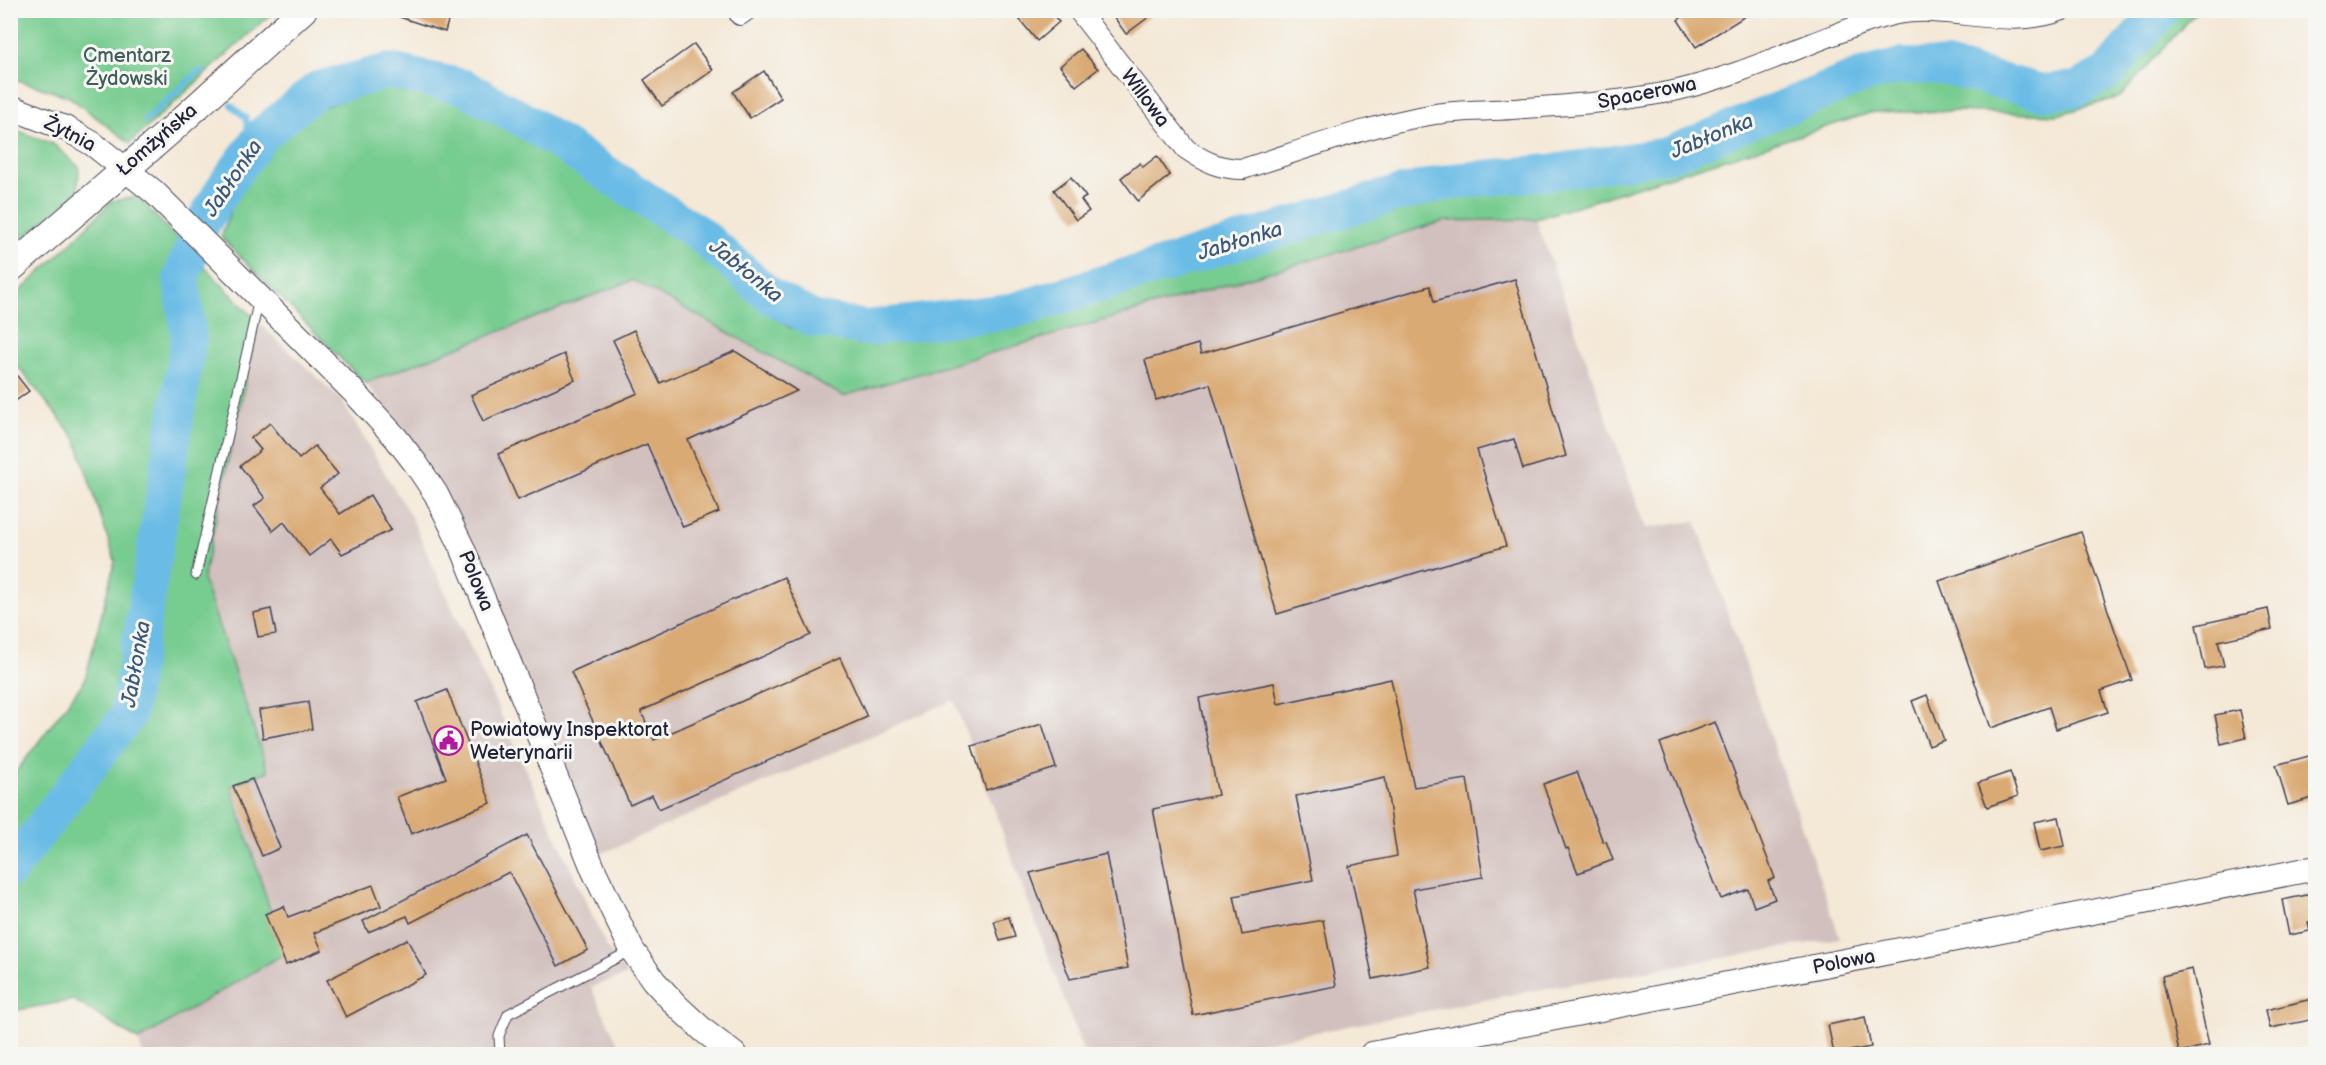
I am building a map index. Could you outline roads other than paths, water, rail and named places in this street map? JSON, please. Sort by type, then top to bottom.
[{"type":"main road","name":"Łomżyńska","points":[[10,269],[170,131],[303,10]]},
{"type":"street","name":"Willowa","points":[[1078,10],[1186,149],[1205,162],[1226,169]]},
{"type":"street","name":"Spacerowa","points":[[1226,169],[1243,169],[1377,126],[1437,114],[1584,104],[1632,99],[1681,89],[1739,71],[1863,24],[1900,14],[1918,12],[2005,19],[2036,19],[2063,10]]},
{"type":"street","name":"Żytnia","points":[[10,107],[67,129],[93,144],[125,168]]},
{"type":"street","name":"Polowa","points":[[125,168],[185,221],[353,391],[396,438],[436,494],[462,547],[594,871],[632,950],[654,981],[677,1006],[734,1054]]},
{"type":"street","name":"Polowa","points":[[1372,1054],[1432,1049],[2316,868]]},
{"type":"lane","points":[[196,575],[259,297]]},
{"type":"lane","points":[[500,1054],[499,1036],[508,1014],[632,950]]},
{"type":"waterway","name":"Jabłonka","points":[[10,870],[128,715],[189,338],[181,278],[200,228],[226,184],[262,135],[318,89],[390,71],[464,87],[529,123],[701,235],[770,296],[814,319],[867,328],[1012,311],[1385,197],[1453,181],[1560,171],[1667,155],[1861,76],[1902,66],[1946,67],[2042,92],[2077,89],[2108,72],[2161,10]]},
{"type":"waterway","points":[[146,120],[199,71],[202,72]]},
{"type":"waterway","points":[[231,105],[246,118],[249,136],[257,142]]},
{"type":"place","name":"Powiatowy Inspektorat Weterynarii","points":[[449,741]]},
{"type":"park label","name":"Cmentarz Żydowski","points":[[127,68]]}]
